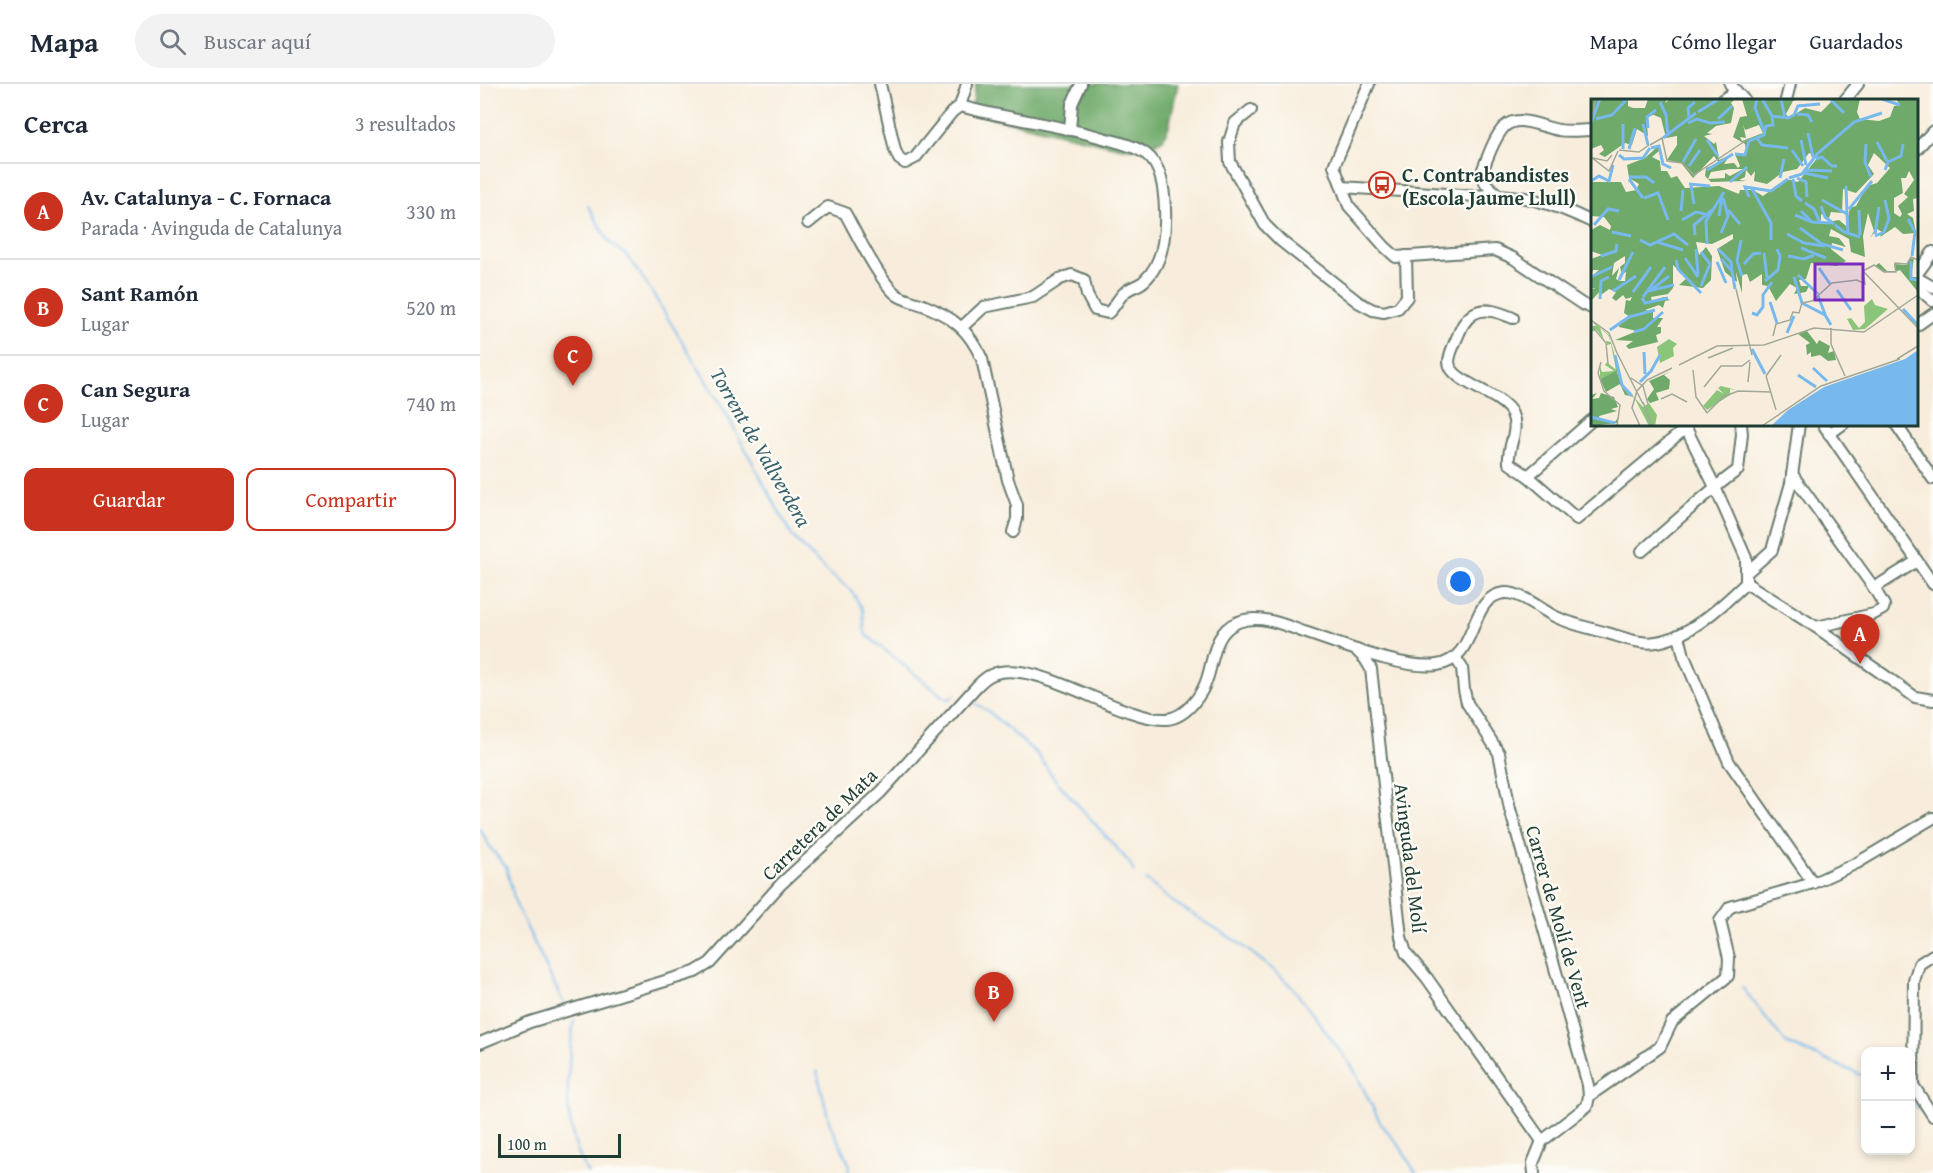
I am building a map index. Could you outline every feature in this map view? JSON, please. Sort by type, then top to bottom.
[{"type":"street","points":[[880,84],[895,150],[898,159],[905,163],[915,158],[952,112],[960,106],[967,84]]},
{"type":"street","points":[[1070,130],[1072,104],[1081,84]]},
{"type":"street","points":[[1369,84],[1334,166],[1349,206],[1384,247],[1396,257],[1495,250],[1514,258],[1582,304],[1591,307]]},
{"type":"street","points":[[1786,99],[1790,84]]},
{"type":"street","points":[[1846,99],[1858,84]]},
{"type":"street","points":[[1723,99],[1733,87],[1743,99]]},
{"type":"street","points":[[960,106],[1070,130],[1124,144],[1146,154],[1156,166],[1164,190],[1166,225],[1160,255],[1153,271],[1143,282],[1120,296],[1114,308],[1108,313],[1095,310],[1087,295],[1084,280],[1072,275],[1060,279],[1033,297],[984,307],[962,327]]},
{"type":"street","points":[[1251,110],[1235,123],[1229,142],[1230,162],[1265,225],[1281,241],[1358,302],[1373,310],[1384,312],[1398,308],[1407,297],[1406,256]]},
{"type":"street","points":[[1496,193],[1486,184],[1481,174],[1505,126],[1514,122],[1538,124],[1559,130],[1591,130]]},
{"type":"street","points":[[1918,149],[1933,131]]},
{"type":"street","points":[[1342,187],[1476,196],[1496,193],[1523,196],[1566,209],[1591,221]]},
{"type":"street","points":[[808,223],[828,207],[845,213],[874,264],[898,296],[932,308],[957,322],[974,341],[982,359],[1008,480],[1017,505],[1017,519],[1013,532]]},
{"type":"street","points":[[1918,274],[1933,252]]},
{"type":"street","points":[[1918,280],[1933,287]]},
{"type":"street","points":[[1918,287],[1933,301]]},
{"type":"street","points":[[1513,318],[1492,311],[1477,311],[1464,320],[1450,355],[1449,365],[1454,373],[1502,401],[1511,411],[1515,423],[1515,436],[1508,452],[1509,463],[1528,476],[1577,519],[1685,426],[1746,558],[1746,578]]},
{"type":"street","points":[[1918,325],[1933,315]]},
{"type":"street","points":[[1528,476],[1591,422]]},
{"type":"street","points":[[1642,551],[1715,487],[1738,470],[1741,426]]},
{"type":"street","points":[[1354,648],[1417,665],[1439,665],[1455,657],[1466,646],[1481,610],[1489,599],[1505,593],[1521,596],[1558,618],[1637,641],[1655,643],[1679,636],[1731,597],[1772,550],[1792,474],[1799,426]]},
{"type":"street","points":[[1897,426],[1933,479]]},
{"type":"street","points":[[1826,429],[1933,584]]},
{"type":"street","points":[[1792,474],[1884,605],[1883,609],[1874,614],[1816,627]]},
{"type":"street","points":[[1874,588],[1917,561]]},
{"type":"street","points":[[1746,578],[1914,697],[1933,700]]},
{"type":"street","name":"Carretera de Mata","points":[[480,1043],[530,1022],[695,972],[710,963],[781,884],[881,792],[976,686],[990,675],[1006,670],[1028,674],[1059,683],[1131,711],[1163,719],[1174,718],[1193,704],[1208,678],[1214,648],[1221,635],[1236,623],[1253,619],[1272,621],[1354,648]]},
{"type":"street","points":[[1679,636],[1684,656],[1729,762],[1813,883]]},
{"type":"street","name":"Avinguda del Molí","points":[[1354,648],[1371,669],[1401,937],[1406,953],[1427,978],[1542,1141]]},
{"type":"street","name":"Carrer de Molí de Vent","points":[[1455,657],[1462,668],[1467,703],[1499,753],[1510,809],[1589,1096]]},
{"type":"street","points":[[1534,1173],[1533,1163],[1542,1141],[1587,1106],[1589,1096],[1660,1047],[1672,1022],[1728,976],[1729,958],[1720,921],[1730,906],[1813,883],[1857,863],[1933,818]]},
{"type":"street","points":[[1933,955],[1919,964],[1914,981],[1913,1085],[1933,1116]]},
{"type":"green space","points":[[976,84],[1178,84],[1169,126],[1163,139],[1145,149],[1122,148],[971,113]]},
{"type":"waterway","name":"Torrent de Vallverdera","points":[[588,206],[609,242],[626,255],[647,284],[727,415],[792,536],[826,571],[851,590],[863,610],[865,634],[941,695],[949,699],[955,695]]},
{"type":"waterway","name":"Torrent de Vallverdera","points":[[973,702],[988,711],[1037,754],[1053,777],[1129,862],[1134,872]]},
{"type":"waterway","points":[[480,829],[492,850],[506,867],[516,905],[564,1004]]},
{"type":"waterway","name":"Torrent de Vallverdera","points":[[1146,880],[1170,900],[1236,941],[1274,970],[1293,988],[1353,1068],[1381,1124],[1401,1148],[1416,1173]]},
{"type":"waterway","points":[[1742,987],[1786,1043],[1861,1075]]},
{"type":"waterway","points":[[574,1020],[569,1059],[569,1118],[579,1155],[588,1173]]},
{"type":"waterway","points":[[817,1071],[829,1121],[850,1166],[848,1173]]},
{"type":"waterway","points":[[1915,1106],[1933,1127]]},
{"type":"place","name":"C. Contrabandistes (Escola Jaume Llull)","points":[[1382,185]]},
{"type":"place","name":"Can Segura","points":[[573,386]]},
{"type":"place","name":"Av. Catalunya - C. Fornaca","points":[[1860,664]]},
{"type":"place","name":"Sant Ramón","points":[[994,1022]]}]
